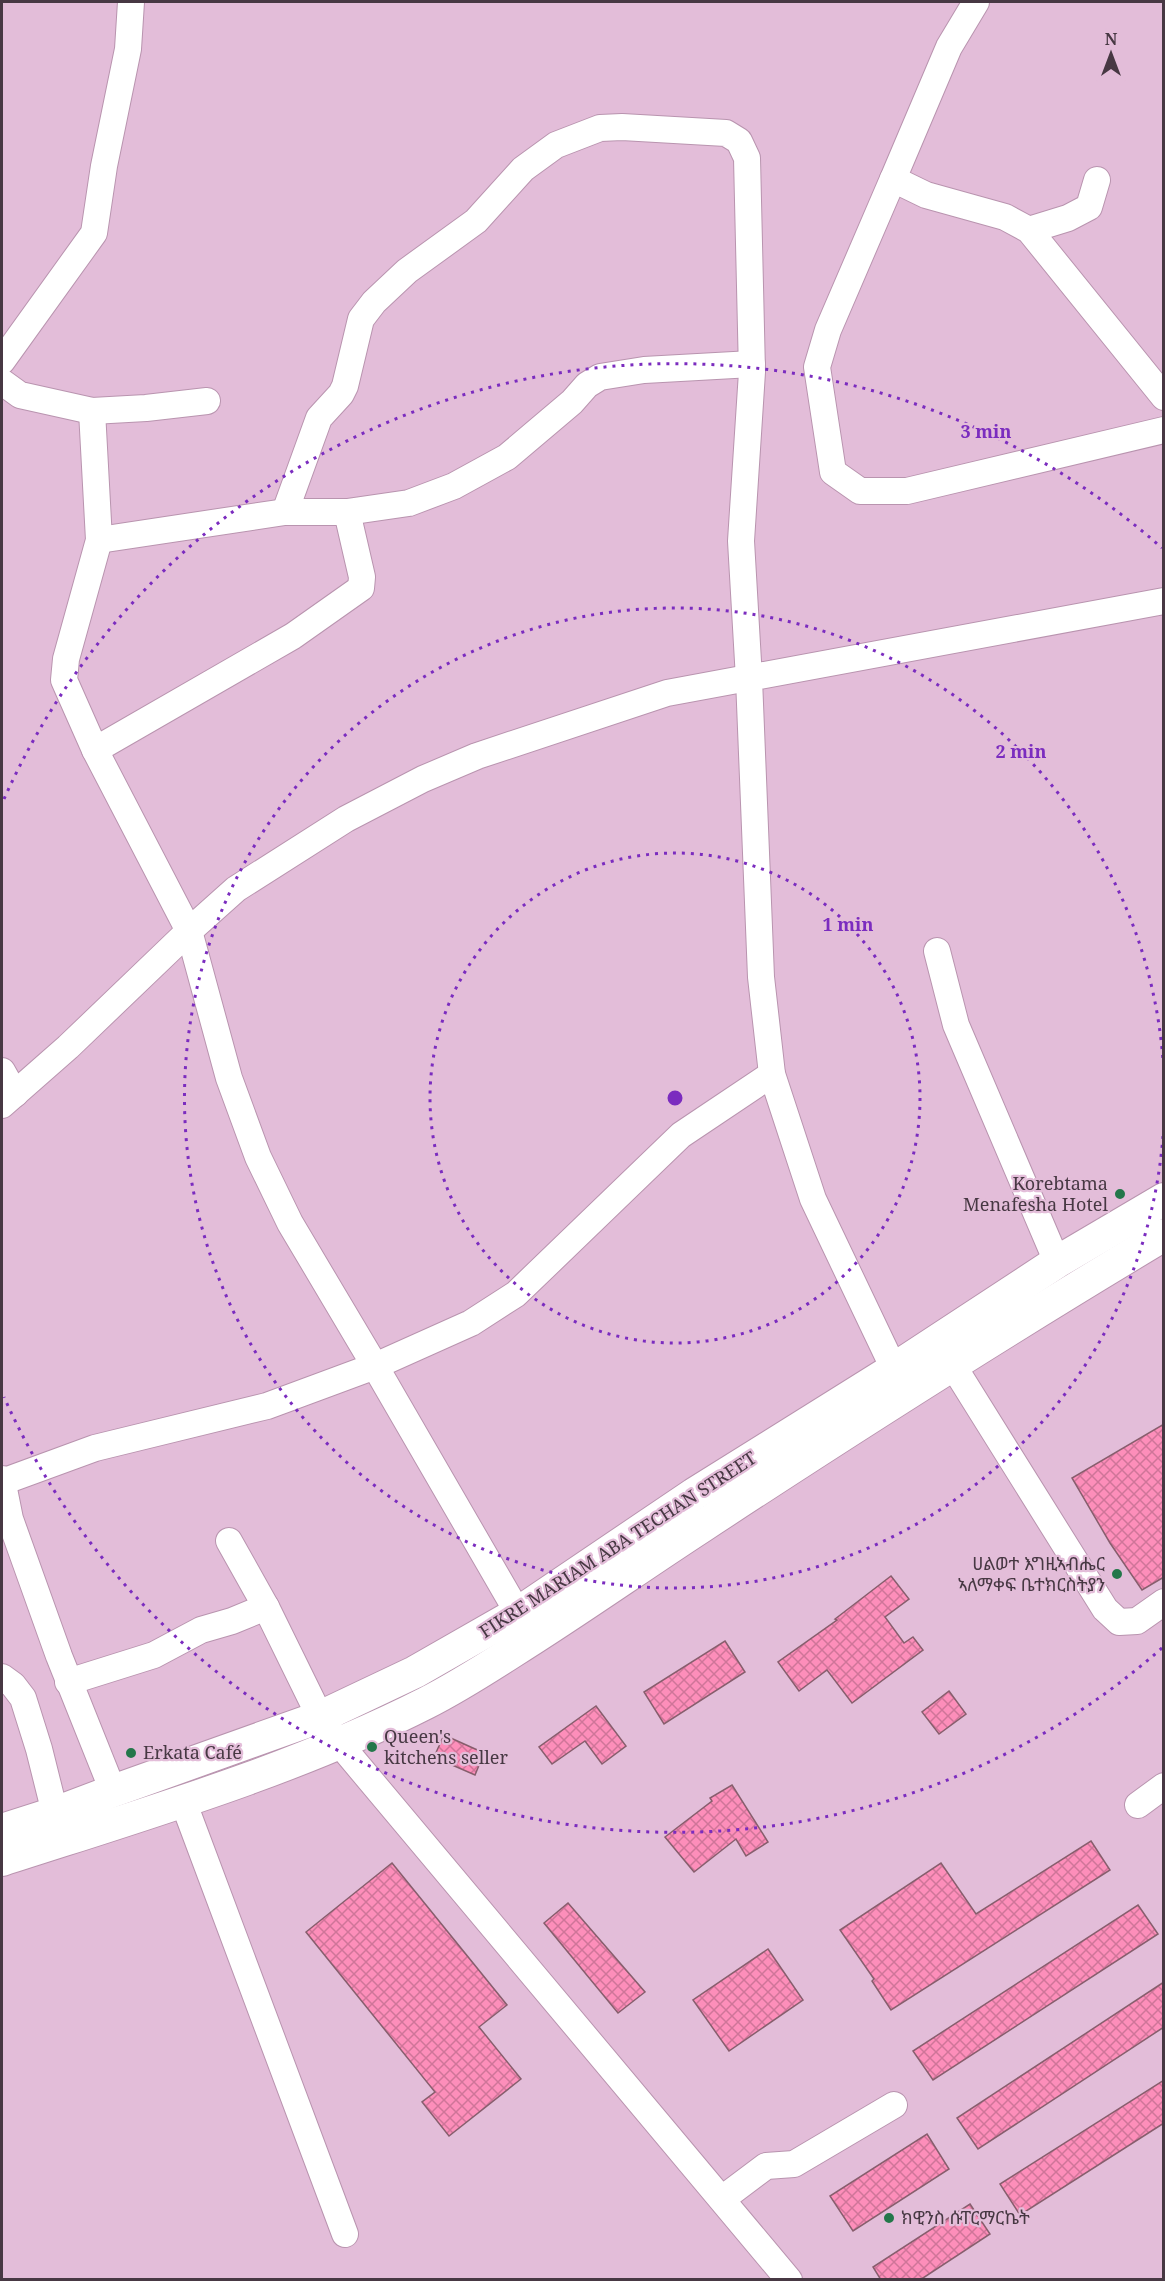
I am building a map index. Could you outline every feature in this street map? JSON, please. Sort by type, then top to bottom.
[{"type":"main road","name":"FIKRE MARIAM ABA TECHAN STREET","points":[[2,1830],[321,1717],[415,1672],[518,1614],[694,1494],[894,1369],[1057,1262],[1164,1199]]},
{"type":"main road","name":"FIKRE MARIAM ABA TECHAN STREET","points":[[2,1860],[183,1801],[339,1743],[427,1703],[481,1672],[952,1364],[1164,1235]]},
{"type":"street","points":[[2,361],[94,233],[104,166],[128,49],[131,2]]},
{"type":"street","points":[[976,2],[949,47],[828,330],[817,367],[833,472],[860,491],[907,490],[1164,430]]},
{"type":"street","points":[[285,512],[319,418],[341,394],[345,386],[361,319],[374,302],[407,270],[476,221],[523,169],[556,145],[600,128],[622,127],[726,133],[739,141],[747,158],[752,364],[741,541],[761,977],[772,1074],[813,1199],[894,1369]]},
{"type":"street","points":[[893,179],[926,195],[1005,217],[1029,230],[1164,397]]},
{"type":"street","points":[[1029,230],[1068,218],[1089,207],[1097,180]]},
{"type":"street","points":[[99,540],[285,512],[347,512],[409,503],[454,486],[507,457],[572,402],[587,385],[600,378],[653,369],[752,364]]},
{"type":"street","points":[[2,382],[20,395],[92,411],[147,408],[207,400]]},
{"type":"street","points":[[92,411],[99,540],[66,659],[64,680],[95,750],[189,931],[229,1078],[258,1157],[290,1224],[518,1614]]},
{"type":"street","points":[[95,750],[293,636],[361,588],[362,577],[347,512]]},
{"type":"street","points":[[2,1071],[8,1100],[68,1047],[236,889],[346,819],[423,779],[477,756],[667,693],[1164,601]]},
{"type":"street","points":[[937,951],[956,1025],[1057,1262]]},
{"type":"street","points":[[113,1791],[68,1682],[10,1519],[2,1481],[95,1448],[267,1406],[375,1366],[471,1323],[516,1294],[681,1136],[772,1074]]},
{"type":"street","points":[[952,1364],[1105,1609],[1119,1622],[1137,1621],[1164,1602]]},
{"type":"street","points":[[229,1541],[266,1607],[321,1717],[339,1743],[789,2280]]},
{"type":"street","points":[[68,1682],[154,1655],[201,1630],[232,1621],[266,1607]]},
{"type":"street","points":[[2,1677],[13,1684],[23,1698],[55,1813]]},
{"type":"street","points":[[1138,1805],[1164,1786]]},
{"type":"street","points":[[183,1801],[345,2234]]},
{"type":"street","points":[[722,2199],[766,2166],[794,2164],[894,2105]]},
{"type":"building","points":[[1164,1424],[1164,1577],[1142,1590],[1110,1543],[1072,1478]]},
{"type":"building","points":[[891,1576],[909,1599],[885,1617],[904,1643],[913,1637],[923,1650],[852,1703],[827,1670],[799,1691],[778,1662],[837,1620],[835,1619]]},
{"type":"building","points":[[725,1641],[745,1672],[664,1724],[644,1692]]},
{"type":"building","points":[[949,1691],[966,1714],[939,1734],[922,1712]]},
{"type":"building","points":[[596,1706],[626,1746],[602,1764],[585,1741],[552,1764],[539,1747]]},
{"type":"building","points":[[444,1735],[484,1753],[475,1775],[434,1757]]},
{"type":"building","points":[[732,1785],[768,1842],[746,1856],[736,1839],[694,1872],[665,1837],[712,1801],[710,1798]]},
{"type":"building","points":[[1091,1841],[1110,1870],[891,2010],[872,1981],[874,1979],[840,1930],[941,1863],[976,1914]]},
{"type":"building","points":[[392,1863],[507,2005],[479,2027],[521,2079],[449,2136],[422,2102],[435,2092],[306,1932]]},
{"type":"building","points":[[568,1903],[645,1992],[618,2013],[544,1923]]},
{"type":"building","points":[[1138,1905],[1158,1934],[933,2080],[913,2051]]},
{"type":"building","points":[[768,1949],[803,2000],[729,2051],[693,2000]]},
{"type":"building","points":[[1164,1982],[1164,2027],[978,2149],[957,2118]]},
{"type":"building","points":[[1164,2080],[1164,2123],[1020,2215],[1000,2184]]},
{"type":"building","points":[[927,2134],[949,2169],[853,2231],[830,2196]]},
{"type":"building","points":[[970,2204],[990,2234],[920,2280],[881,2280],[873,2267]]},
{"type":"place","name":"Korebtama Menafesha Hotel","points":[[1120,1194]]},
{"type":"place","name":"ሀልወተ እግዚኣብሔር ኣለማቀፍ ቤተክርስትያን","points":[[1117,1574]]},
{"type":"place","name":"Queen's kitchens seller","points":[[372,1747]]},
{"type":"place","name":"Erkata Café","points":[[131,1753]]},
{"type":"place","name":"ክዊንስ ሱፐርማርኬት","points":[[889,2218]]}]
